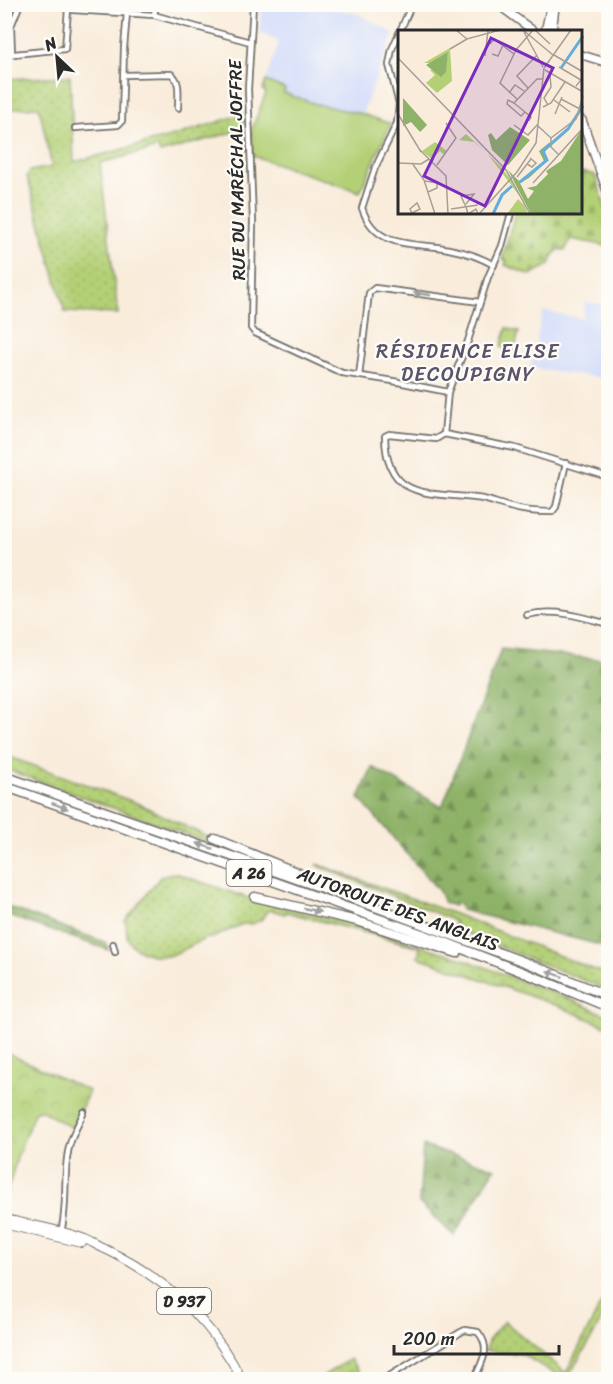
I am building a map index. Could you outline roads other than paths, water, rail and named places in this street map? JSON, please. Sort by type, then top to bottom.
[{"type":"highway","name":"AUTOROUTE DES ANGLAIS","points":[[4,776],[359,901],[530,964],[609,996]]},
{"type":"highway","name":"AUTOROUTE DES ANGLAIS","points":[[4,786],[492,961],[609,1007]]},
{"type":"highway","points":[[216,839],[284,865],[359,901]]},
{"type":"highway","points":[[255,897],[357,921],[474,959],[492,961]]},
{"type":"main road","points":[[496,4],[534,30]]},
{"type":"main road","points":[[546,30],[553,4]]},
{"type":"main road","points":[[552,30],[553,4]]},
{"type":"main road","points":[[583,55],[609,63]]},
{"type":"main road","points":[[583,127],[609,194]]},
{"type":"main road","name":"D 937","points":[[4,1219],[87,1240],[146,1271],[198,1315],[231,1359],[242,1380]]},
{"type":"main road","points":[[4,1224],[61,1235]]},
{"type":"street","points":[[12,54],[10,26],[20,4]]},
{"type":"street","points":[[53,4],[68,9],[154,15],[250,42]]},
{"type":"street","points":[[154,15],[156,4]]},
{"type":"street","name":"RUE DU MARÉCHAL JOFFRE","points":[[253,4],[248,106],[253,221],[251,328],[255,333],[342,374],[358,376]]},
{"type":"street","points":[[400,30],[412,4]]},
{"type":"street","points":[[4,55],[66,49],[68,9]]},
{"type":"street","points":[[75,128],[118,125],[122,121],[127,13]]},
{"type":"street","points":[[398,34],[389,65],[398,100]]},
{"type":"street","points":[[124,75],[174,75],[177,79],[178,108]]},
{"type":"street","points":[[398,114],[397,123],[375,168],[362,208],[370,227],[390,240],[449,249],[481,258],[494,265]]},
{"type":"street","points":[[511,214],[502,246],[448,392],[444,434],[436,440],[389,434],[385,436],[392,474],[425,494],[485,499],[513,508],[552,512],[556,507],[566,463]]},
{"type":"street","points":[[448,392],[358,376],[369,293],[375,288],[480,302]]},
{"type":"street","points":[[444,434],[515,448],[609,477]]},
{"type":"street","points":[[527,615],[541,611],[582,617],[609,624]]},
{"type":"street","points":[[113,944],[115,952]]},
{"type":"street","points":[[61,1235],[68,1149],[84,1112]]},
{"type":"street","points":[[382,1380],[460,1332],[470,1330],[478,1332],[486,1344],[486,1351],[474,1380]]},
{"type":"street","points":[[103,1380],[112,1377],[124,1380]]},
{"type":"district","name":"RÉSIDENCE ELISE DECOUPIGNY","points":[[468,362]]}]
